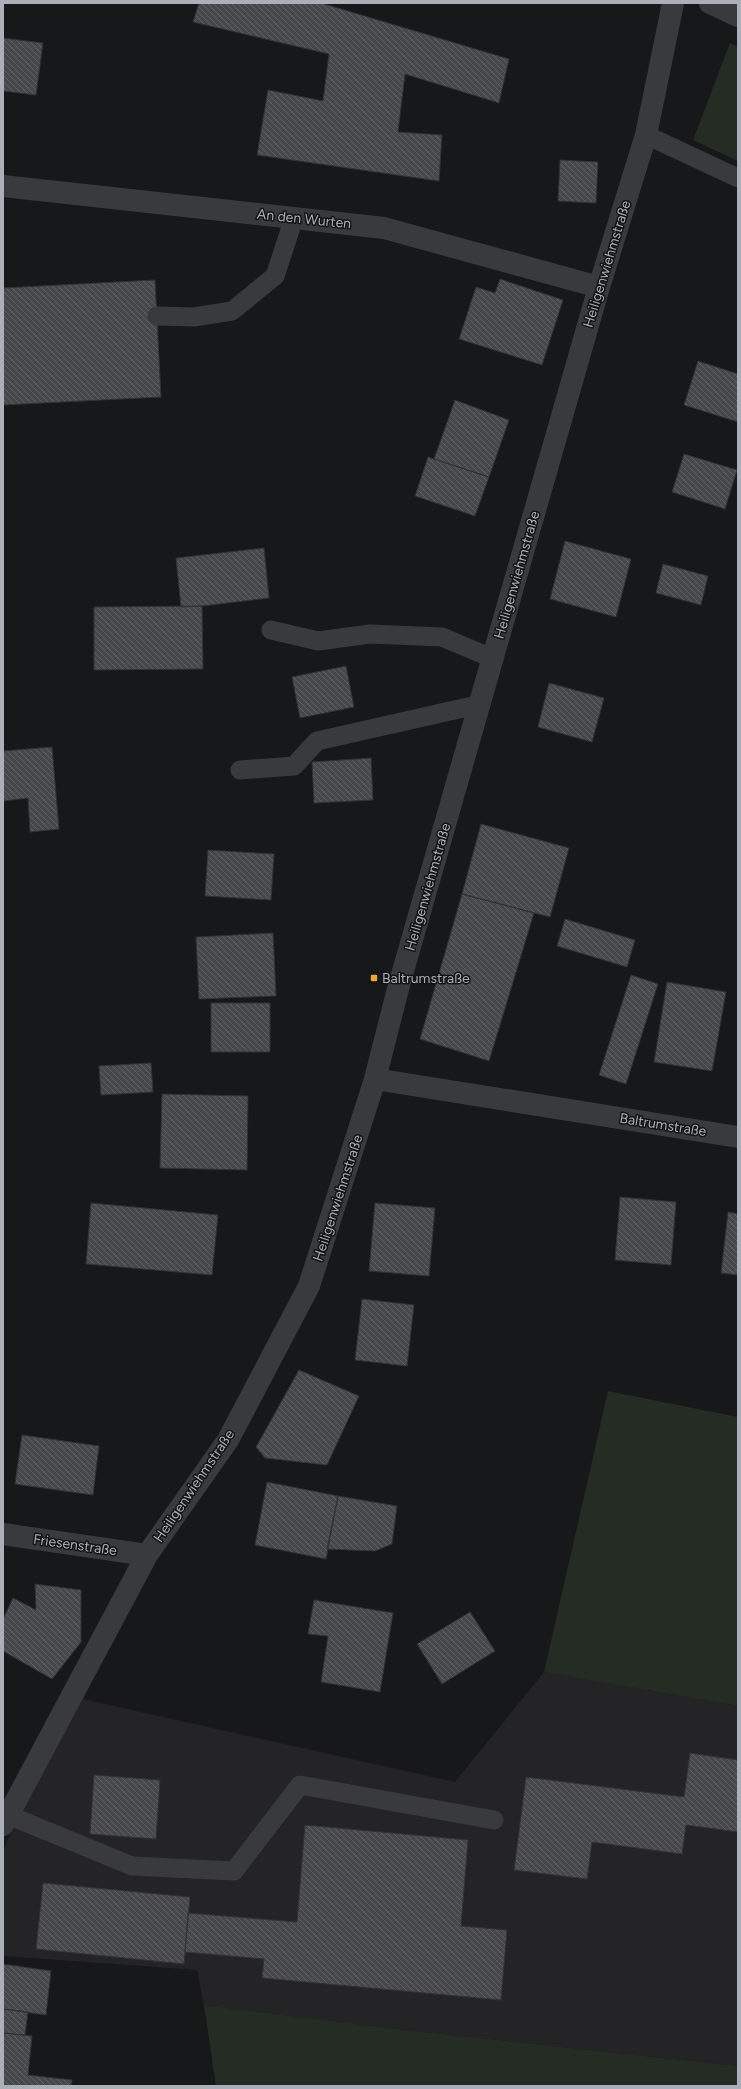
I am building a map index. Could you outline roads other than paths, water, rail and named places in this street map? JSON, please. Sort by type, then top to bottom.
[{"type":"street","name":"Heiligenwiehmstraße","points":[[6,1820],[147,1555],[228,1440],[309,1286],[375,1079],[400,985],[599,287],[646,135],[673,3]]},
{"type":"street","points":[[710,3],[738,16]]},
{"type":"street","name":"An den Wurten","points":[[3,186],[384,228],[599,287]]},
{"type":"street","name":"Baltrumstraße","points":[[375,1079],[738,1136]]},
{"type":"street","name":"Friesenstraße","points":[[3,1534],[147,1555]]},
{"type":"lane","points":[[646,135],[738,178]]},
{"type":"lane","points":[[157,316],[194,317],[232,311],[275,276],[294,218]]},
{"type":"lane","points":[[272,630],[318,641],[370,634],[416,634],[442,637],[464,645],[494,659]]},
{"type":"lane","points":[[240,770],[294,766],[317,741],[481,704]]},
{"type":"lane","points":[[6,1820],[132,1866],[234,1871],[300,1785],[494,1820]]},
{"type":"place","name":"Baltrumstraße","points":[[374,978]]}]
